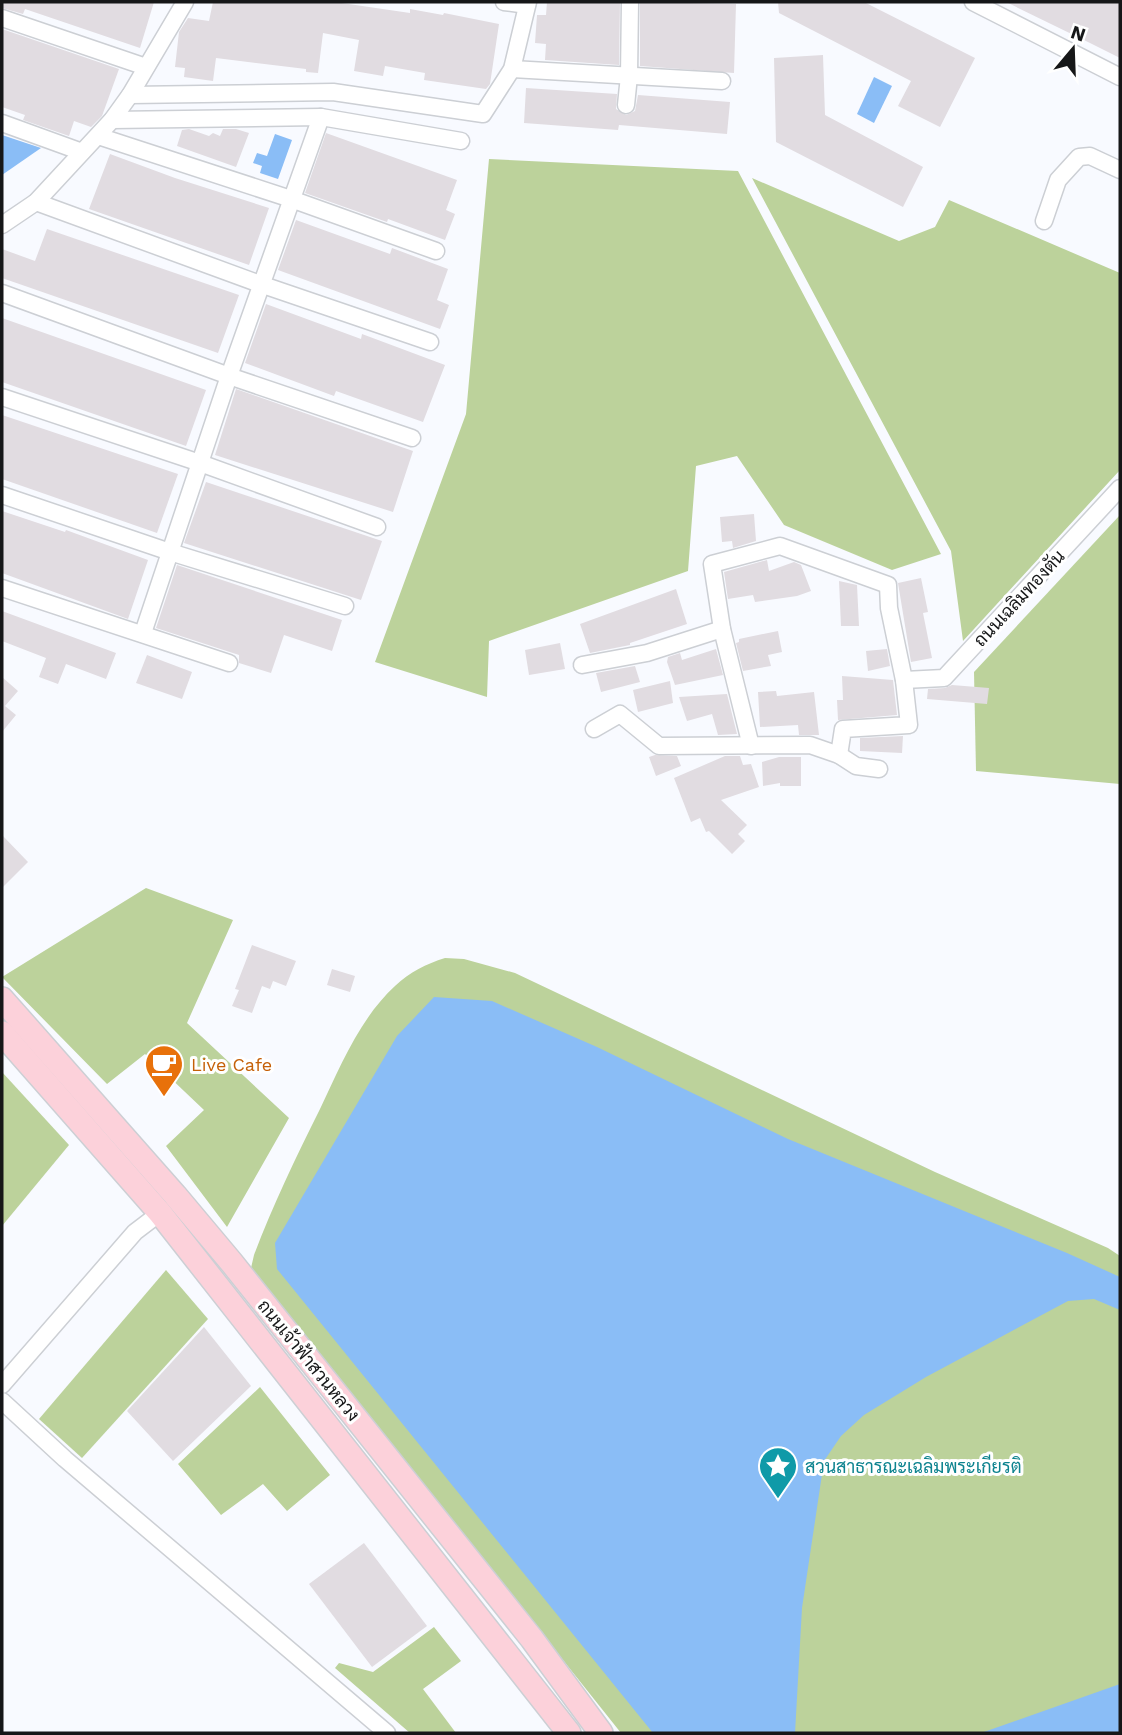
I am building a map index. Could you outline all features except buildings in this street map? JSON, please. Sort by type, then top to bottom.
[{"type":"main road","name":"ถนนเจ้าฟ้าสวนหลวง","points":[[2,999],[232,1263],[532,1639],[601,1733]]},
{"type":"main road","name":"ถนนเจ้าฟ้าสวนหลวง","points":[[2,1033],[160,1213],[569,1733]]},
{"type":"main road","points":[[508,1655],[532,1639]]},
{"type":"street","points":[[2,225],[36,202],[112,120],[130,95],[185,2]]},
{"type":"street","points":[[130,95],[333,92],[483,114],[512,69],[528,3],[503,2]]},
{"type":"street","points":[[626,105],[630,2]]},
{"type":"street","points":[[973,2],[1120,77]]},
{"type":"street","points":[[2,18],[146,67]]},
{"type":"street","points":[[512,69],[722,80]]},
{"type":"street","points":[[112,120],[321,117],[461,141]]},
{"type":"street","points":[[143,633],[260,285],[321,117]]},
{"type":"street","points":[[2,123],[82,152]]},
{"type":"street","points":[[98,136],[291,199],[436,251]]},
{"type":"street","points":[[1044,221],[1058,180],[1079,157],[1090,156],[1120,170]]},
{"type":"street","points":[[36,202],[260,285],[430,342]]},
{"type":"street","points":[[2,293],[229,376],[412,438]]},
{"type":"street","points":[[2,397],[200,463],[377,527]]},
{"type":"street","name":"ถนนเฉลิมทองตัน","points":[[904,680],[944,678],[1120,488]]},
{"type":"street","points":[[2,495],[170,552],[345,606]]},
{"type":"street","points":[[751,746],[722,629],[712,564],[780,546],[888,585],[889,608],[904,680],[909,725],[843,729],[839,755]]},
{"type":"street","points":[[2,587],[229,663]]},
{"type":"street","points":[[582,665],[647,653],[722,629]]},
{"type":"street","points":[[594,729],[620,714],[659,746],[810,745],[839,755],[856,766],[879,769]]},
{"type":"street","points":[[2,1385],[135,1232],[160,1213]]},
{"type":"street","points":[[2,1401],[65,1460],[387,1733]]},
{"type":"green space","points":[[489,159],[738,171],[941,554],[892,570],[784,525],[737,456],[696,466],[688,571],[489,641],[487,697],[375,662],[466,414]]},
{"type":"green space","points":[[752,178],[899,241],[935,227],[949,200],[1120,273],[1120,470],[963,641],[951,551]]},
{"type":"green space","points":[[1120,515],[1120,784],[976,771],[974,672]]},
{"type":"green space","points":[[146,888],[233,920],[187,1023],[289,1118],[227,1227],[166,1146],[204,1110],[145,1054],[107,1084],[2,977]]},
{"type":"green space","name":"สวนสาธารณะเฉลิมพระเกียรติ","points":[[445,958],[464,959],[515,973],[935,1172],[1108,1248],[1120,1256],[1120,1733],[621,1733],[251,1268],[261,1236],[285,1181],[361,1028],[371,1013],[401,981],[418,969]]},
{"type":"green space","points":[[2,1072],[69,1145],[2,1226]]},
{"type":"green space","points":[[166,1270],[208,1319],[82,1458],[39,1419]]},
{"type":"green space","points":[[260,1387],[330,1475],[287,1511],[263,1484],[221,1515],[178,1464]]},
{"type":"green space","points":[[434,1627],[461,1661],[423,1689],[456,1733],[410,1733],[335,1668],[339,1663],[373,1672]]},
{"type":"water","points":[[874,77],[892,86],[874,123],[857,114]]},
{"type":"water","points":[[275,134],[292,140],[278,179],[260,173],[262,166],[253,163],[257,153],[267,156]]},
{"type":"water","points":[[2,135],[41,148],[2,175]]},
{"type":"water","name":"สวนสาธารณะเฉลิมพระเกียรติ","points":[[434,997],[492,1001],[597,1047],[788,1139],[1120,1277],[1120,1310],[1094,1299],[1068,1301],[926,1377],[864,1415],[841,1436],[824,1461],[802,1608],[795,1733],[653,1733],[277,1269],[275,1243],[397,1036]]},
{"type":"water","points":[[1120,1684],[1120,1733],[981,1733]]},
{"type":"place","name":"Live Cafe","points":[[164,1098]]},
{"type":"place","name":"สวนสาธารณะเฉลิมพระเกียรติ","points":[[778,1500]]}]
